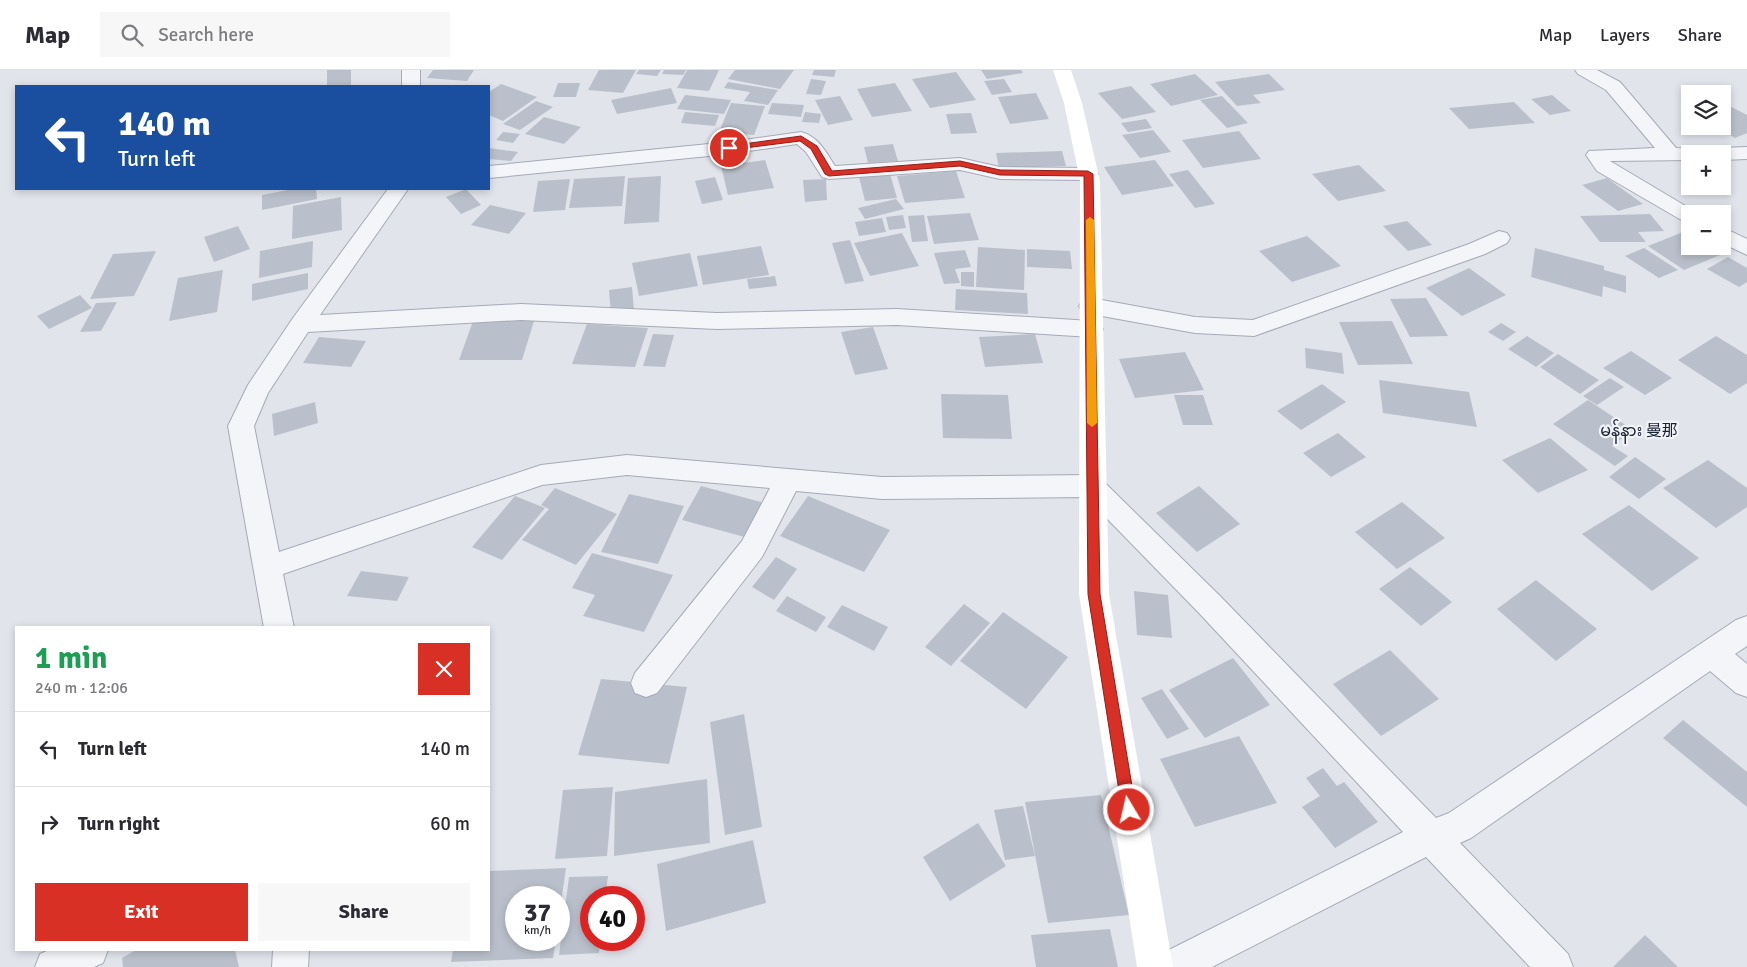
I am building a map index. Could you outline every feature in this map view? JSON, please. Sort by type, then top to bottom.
[{"type":"street","points":[[411,70],[412,85]]},
{"type":"street","points":[[1062,70],[1073,103],[1088,174],[1094,594],[1155,967]]},
{"type":"street","points":[[1584,70],[1613,86],[1680,154]]},
{"type":"street","points":[[490,172],[729,148],[801,138],[814,148],[829,174],[960,164],[1000,173],[1088,174]]},
{"type":"street","points":[[1731,153],[1747,153]]},
{"type":"street","points":[[1680,154],[1596,155],[1604,167],[1681,211]]},
{"type":"street","points":[[279,626],[241,426],[257,391],[301,324],[397,190]]},
{"type":"street","points":[[301,324],[521,312],[718,321],[897,317],[1091,318],[1195,326],[1254,328],[1460,255],[1499,238]]},
{"type":"street","points":[[1731,239],[1747,248]]},
{"type":"street","points":[[267,568],[541,475],[626,464],[882,488],[1092,486],[1180,572],[1429,837],[1555,967]]},
{"type":"street","points":[[646,683],[752,549],[788,479]]},
{"type":"street","points":[[1174,967],[1429,837],[1459,826],[1747,629]]},
{"type":"street","points":[[1712,654],[1747,683]]},
{"type":"street","points":[[53,967],[88,951]]},
{"type":"street","points":[[290,967],[291,951]]},
{"type":"building","points":[[327,70],[351,70],[351,85],[327,85]]},
{"type":"building","points":[[433,70],[474,70],[467,81],[427,78]]},
{"type":"building","points":[[599,70],[636,70],[623,93],[588,90]]},
{"type":"building","points":[[639,70],[661,70],[657,76],[636,74]]},
{"type":"building","points":[[664,70],[686,70],[683,75],[662,74]]},
{"type":"building","points":[[687,70],[719,70],[709,91],[677,88]]},
{"type":"building","points":[[735,70],[794,70],[780,89],[728,79]]},
{"type":"building","points":[[814,70],[836,70],[834,77],[812,75]]},
{"type":"building","points":[[981,70],[1021,70],[1023,73],[987,79]]},
{"type":"building","points":[[956,72],[976,100],[930,108],[912,79]]},
{"type":"building","points":[[1195,74],[1218,95],[1171,106],[1150,84]]},
{"type":"building","points":[[1269,74],[1285,90],[1253,95],[1261,103],[1237,106],[1215,82]]},
{"type":"building","points":[[811,79],[826,81],[821,95],[806,94]]},
{"type":"building","points":[[1004,79],[1012,92],[992,95],[984,81]]},
{"type":"building","points":[[728,82],[778,90],[768,105],[744,101],[750,92],[724,88]]},
{"type":"building","points":[[558,83],[580,83],[576,97],[553,97]]},
{"type":"building","points":[[895,83],[912,111],[872,117],[857,89]]},
{"type":"building","points":[[501,84],[537,97],[503,121],[490,115],[490,91]]},
{"type":"building","points":[[1131,86],[1156,112],[1122,119],[1098,93]]},
{"type":"building","points":[[671,88],[677,103],[617,114],[611,100]]},
{"type":"building","points":[[1036,93],[1049,119],[1010,124],[998,97]]},
{"type":"building","points":[[685,95],[731,100],[724,114],[677,109]]},
{"type":"building","points":[[1552,95],[1571,111],[1550,115],[1531,99]]},
{"type":"building","points":[[840,96],[853,120],[828,125],[815,100]]},
{"type":"building","points":[[1222,96],[1248,123],[1227,128],[1200,100]]},
{"type":"building","points":[[536,101],[553,107],[520,130],[503,124]]},
{"type":"building","points":[[1514,102],[1535,123],[1469,129],[1449,108]]},
{"type":"building","points":[[731,103],[765,106],[754,135],[719,132]]},
{"type":"building","points":[[772,103],[804,105],[801,117],[768,114]]},
{"type":"building","points":[[1731,107],[1747,115],[1747,133],[1735,138],[1730,135]]},
{"type":"building","points":[[685,112],[719,115],[715,126],[681,123]]},
{"type":"building","points":[[805,112],[821,114],[819,123],[802,122]]},
{"type":"building","points":[[971,113],[977,133],[951,134],[946,114]]},
{"type":"building","points":[[544,117],[581,127],[564,144],[525,134]]},
{"type":"building","points":[[1146,119],[1152,128],[1128,132],[1121,123]]},
{"type":"building","points":[[1153,130],[1171,152],[1140,158],[1122,135]]},
{"type":"building","points":[[1239,131],[1261,159],[1203,168],[1182,140]]},
{"type":"building","points":[[503,132],[520,134],[513,143],[496,140]]},
{"type":"building","points":[[893,144],[898,161],[868,163],[864,147]]},
{"type":"building","points":[[490,148],[518,152],[511,161],[490,159]]},
{"type":"building","points":[[1062,151],[1066,166],[999,168],[996,153]]},
{"type":"building","points":[[765,160],[774,188],[728,195],[721,166]]},
{"type":"building","points":[[1155,160],[1174,186],[1122,195],[1104,167]]},
{"type":"building","points":[[1359,165],[1386,191],[1338,201],[1312,174]]},
{"type":"building","points":[[1188,170],[1215,204],[1195,208],[1169,174]]},
{"type":"building","points":[[956,171],[965,198],[905,203],[897,176]]},
{"type":"building","points":[[890,174],[897,198],[865,201],[859,177]]},
{"type":"building","points":[[625,176],[622,206],[569,208],[574,179]]},
{"type":"building","points":[[661,176],[659,222],[624,224],[628,178]]},
{"type":"building","points":[[715,177],[723,200],[702,204],[695,181]]},
{"type":"building","points":[[1607,178],[1643,204],[1618,211],[1582,185]]},
{"type":"building","points":[[570,179],[565,210],[533,212],[538,181]]},
{"type":"building","points":[[826,179],[827,200],[805,202],[803,180]]},
{"type":"building","points":[[288,190],[316,190],[317,199],[262,210],[262,195]]},
{"type":"building","points":[[467,190],[481,205],[461,214],[446,197]]},
{"type":"building","points":[[341,197],[342,230],[292,239],[293,206]]},
{"type":"building","points":[[896,199],[904,209],[865,219],[858,208]]},
{"type":"building","points":[[490,205],[526,213],[509,234],[471,225]]},
{"type":"building","points":[[970,213],[979,240],[934,244],[927,216]]},
{"type":"building","points":[[1650,214],[1664,231],[1638,232],[1646,242],[1600,242],[1580,216]]},
{"type":"building","points":[[903,215],[906,228],[889,230],[886,217]]},
{"type":"building","points":[[924,215],[928,241],[912,242],[908,216]]},
{"type":"building","points":[[882,218],[886,232],[859,236],[855,222]]},
{"type":"building","points":[[1407,221],[1432,245],[1408,251],[1383,226]]},
{"type":"building","points":[[238,226],[250,249],[214,262],[204,237]]},
{"type":"building","points":[[902,233],[919,266],[870,276],[854,243]]},
{"type":"building","points":[[1681,233],[1681,255],[1720,255],[1684,270],[1648,246]]},
{"type":"building","points":[[1307,236],[1341,266],[1292,282],[1259,251]]},
{"type":"building","points":[[850,240],[864,281],[845,284],[832,243]]},
{"type":"building","points":[[313,241],[312,267],[259,278],[260,251]]},
{"type":"building","points":[[761,246],[769,275],[703,285],[697,256]]},
{"type":"building","points":[[978,247],[1025,250],[1024,290],[976,287]]},
{"type":"building","points":[[1535,248],[1604,266],[1604,270],[1626,276],[1626,293],[1603,286],[1602,297],[1531,277]]},
{"type":"building","points":[[1644,248],[1678,270],[1659,278],[1625,256]]},
{"type":"building","points":[[1027,249],[1070,251],[1072,269],[1027,267]]},
{"type":"building","points":[[965,250],[971,267],[955,269],[960,283],[944,284],[934,253]]},
{"type":"building","points":[[156,251],[134,296],[90,299],[113,254]]},
{"type":"building","points":[[690,253],[698,286],[639,296],[632,263]]},
{"type":"building","points":[[1728,257],[1747,268],[1747,282],[1739,287],[1707,269]]},
{"type":"building","points":[[1469,268],[1506,295],[1462,316],[1426,288]]},
{"type":"building","points":[[223,270],[217,312],[169,321],[178,278]]},
{"type":"building","points":[[961,272],[974,272],[974,287],[961,286]]},
{"type":"building","points":[[308,273],[308,289],[252,301],[252,284]]},
{"type":"building","points":[[775,276],[777,286],[749,289],[747,279]]},
{"type":"building","points":[[632,287],[634,311],[611,314],[609,290]]},
{"type":"building","points":[[956,289],[1027,293],[1028,314],[955,310]]},
{"type":"building","points":[[80,295],[92,308],[49,329],[37,316]]},
{"type":"building","points":[[1426,298],[1448,336],[1410,337],[1390,299]]},
{"type":"building","points":[[117,302],[101,331],[80,332],[96,303]]},
{"type":"building","points":[[473,321],[534,321],[522,360],[459,360]]},
{"type":"building","points":[[1392,321],[1413,364],[1358,365],[1339,322]]},
{"type":"building","points":[[1501,323],[1516,332],[1503,341],[1488,332]]},
{"type":"building","points":[[587,324],[648,328],[635,367],[572,364]]},
{"type":"building","points":[[873,327],[888,369],[855,375],[841,332]]},
{"type":"building","points":[[653,334],[674,335],[665,367],[643,366]]},
{"type":"building","points":[[1035,334],[1043,363],[985,367],[979,337]]},
{"type":"building","points":[[1527,336],[1554,353],[1536,367],[1508,349]]},
{"type":"building","points":[[1716,336],[1747,355],[1747,383],[1730,394],[1678,360]]},
{"type":"building","points":[[319,337],[366,341],[351,367],[303,363]]},
{"type":"building","points":[[1305,348],[1342,353],[1344,374],[1306,368]]},
{"type":"building","points":[[1631,351],[1672,378],[1645,395],[1603,368]]},
{"type":"building","points":[[1185,352],[1204,390],[1135,398],[1119,359]]},
{"type":"building","points":[[1558,354],[1599,380],[1580,394],[1540,367]]},
{"type":"building","points":[[1610,378],[1624,387],[1597,405],[1583,396]]},
{"type":"building","points":[[1379,380],[1469,392],[1477,427],[1383,413]]},
{"type":"building","points":[[1322,384],[1346,402],[1301,430],[1277,411]]},
{"type":"building","points":[[941,394],[1008,395],[1012,439],[943,438]]},
{"type":"building","points":[[1174,395],[1203,395],[1213,425],[1183,425]]},
{"type":"building","points":[[1588,400],[1633,430],[1612,446],[1628,456],[1615,466],[1553,424]]},
{"type":"building","points":[[315,402],[318,423],[274,436],[272,414]]},
{"type":"building","points":[[1338,433],[1366,457],[1331,477],[1303,453]]},
{"type":"building","points":[[1550,438],[1588,470],[1538,493],[1502,460]]},
{"type":"building","points":[[1635,457],[1666,479],[1639,499],[1609,477]]},
{"type":"building","points":[[1708,460],[1747,488],[1747,507],[1716,528],[1663,488]]},
{"type":"building","points":[[701,486],[769,504],[752,539],[682,520]]},
{"type":"building","points":[[1199,486],[1240,524],[1197,552],[1156,513]]},
{"type":"building","points":[[555,488],[617,514],[576,565],[522,540],[549,509],[541,505]]},
{"type":"building","points":[[629,494],[684,506],[658,564],[601,552]]},
{"type":"building","points":[[515,496],[545,508],[502,560],[472,547]]},
{"type":"building","points":[[808,496],[890,530],[864,572],[780,536]]},
{"type":"building","points":[[1402,502],[1445,538],[1397,569],[1355,532]]},
{"type":"building","points":[[1629,505],[1699,558],[1652,591],[1582,534]]},
{"type":"building","points":[[592,553],[673,575],[644,632],[583,616],[595,595],[572,588]]},
{"type":"building","points":[[776,557],[797,569],[774,600],[752,587]]},
{"type":"building","points":[[1410,567],[1452,602],[1421,626],[1379,589]]},
{"type":"building","points":[[361,571],[409,577],[397,601],[347,596]]},
{"type":"building","points":[[1536,580],[1597,629],[1556,661],[1497,609]]},
{"type":"building","points":[[1134,591],[1168,595],[1172,638],[1137,635]]},
{"type":"building","points":[[787,596],[826,617],[816,632],[776,611]]},
{"type":"building","points":[[964,604],[990,623],[951,666],[925,647]]},
{"type":"building","points":[[842,605],[888,627],[874,651],[827,627]]},
{"type":"building","points":[[1003,612],[1068,657],[1026,709],[960,661]]},
{"type":"building","points":[[1390,650],[1439,699],[1381,736],[1333,684]]},
{"type":"building","points":[[1233,658],[1270,705],[1205,738],[1169,690]]},
{"type":"building","points":[[601,679],[687,687],[669,764],[578,755]]},
{"type":"building","points":[[1162,689],[1189,729],[1167,739],[1141,698]]},
{"type":"building","points":[[744,714],[762,827],[725,835],[710,722]]},
{"type":"building","points":[[1683,720],[1747,772],[1747,807],[1663,738]]},
{"type":"building","points":[[1239,736],[1277,803],[1195,827],[1160,759]]},
{"type":"building","points":[[1323,768],[1337,786],[1344,782],[1378,822],[1335,848],[1302,807],[1320,796],[1306,778]]},
{"type":"building","points":[[707,779],[710,843],[614,856],[615,792]]},
{"type":"building","points":[[613,787],[607,856],[555,859],[563,790]]},
{"type":"building","points":[[1101,795],[1129,915],[1048,923],[1025,802]]},
{"type":"building","points":[[1023,806],[1035,856],[1005,860],[994,810]]},
{"type":"building","points":[[978,823],[1006,866],[950,901],[923,857]]},
{"type":"building","points":[[753,840],[766,903],[666,931],[657,864]]},
{"type":"building","points":[[566,868],[563,886],[505,886],[505,951],[554,951],[553,958],[451,962],[453,951],[490,951],[490,871]]},
{"type":"building","points":[[608,876],[607,886],[580,886],[580,951],[599,951],[599,953],[559,955],[560,951],[570,951],[569,877]]},
{"type":"building","points":[[1110,929],[1118,967],[1036,967],[1031,935]]},
{"type":"building","points":[[1645,935],[1678,967],[1613,967]]},
{"type":"building","points":[[134,951],[235,951],[239,967],[123,967],[122,958]]},
{"type":"slow traffic","points":[[1090,220],[1092,423]]},
{"type":"district","name":"မန်နား 曼那","points":[[1639,430]]},
{"type":"route","points":[[729,148],[801,138],[814,148],[829,174],[960,164],[1000,173],[1088,174],[1090,181],[1094,594],[1129,810]]}]
